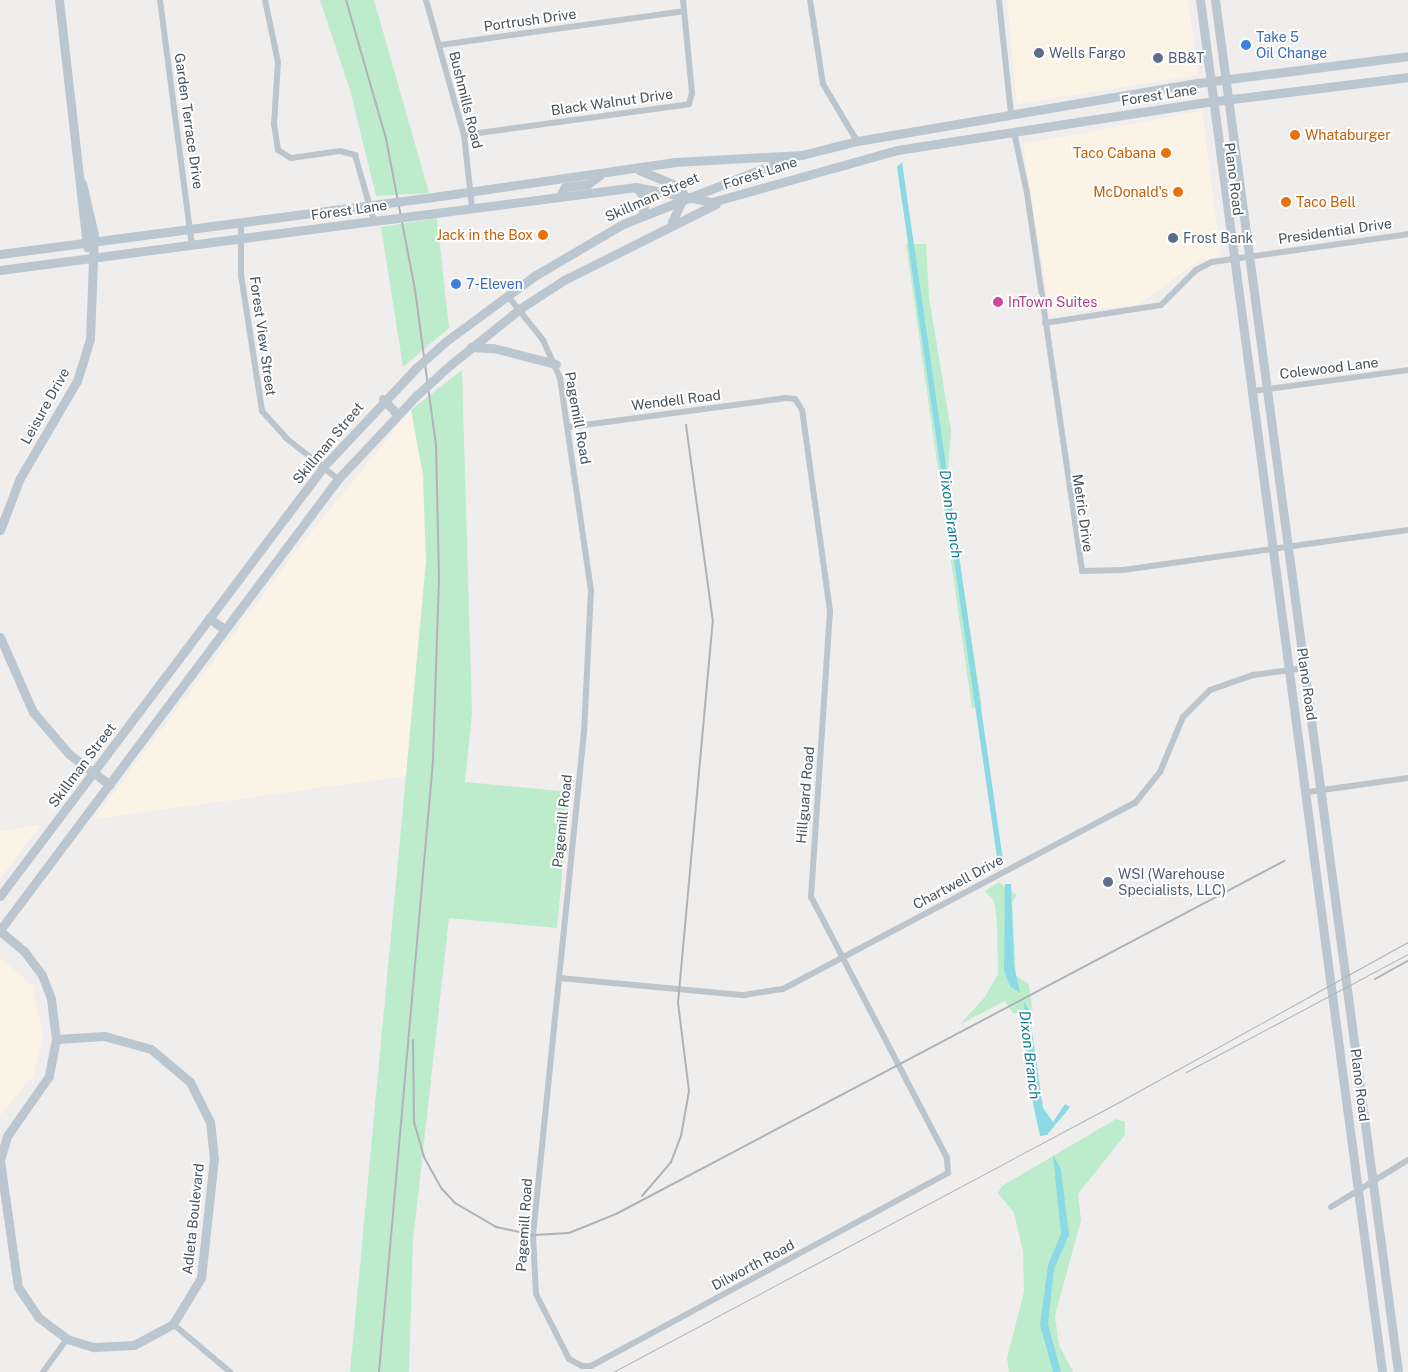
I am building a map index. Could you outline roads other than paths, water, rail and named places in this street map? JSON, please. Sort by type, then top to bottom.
[{"type":"main road","name":"Leisure Drive","points":[[0,530],[14,489],[83,365],[94,309],[93,258],[79,200],[82,183],[59,0]]},
{"type":"main road","name":"Plano Road","points":[[1200,0],[1210,102],[1275,548],[1382,1372]]},
{"type":"main road","name":"Plano Road","points":[[1215,0],[1226,100],[1247,255],[1268,388],[1288,546],[1323,790],[1372,1183],[1398,1372]]},
{"type":"main road","name":"Forest Lane","points":[[0,254],[637,169],[802,155],[857,141],[1011,114],[1209,82],[1408,56]]},
{"type":"main road","name":"Forest Lane","points":[[0,270],[636,187],[684,196],[725,200],[863,158],[1014,132],[1210,102],[1408,77]]},
{"type":"main road","points":[[1011,114],[1014,132]]},
{"type":"main road","points":[[857,141],[863,158]]},
{"type":"main road","name":"Skillman Street","points":[[0,896],[324,466],[383,399],[415,369],[445,342],[507,295],[642,214],[684,196],[802,155]]},
{"type":"main road","points":[[637,169],[677,183],[684,196],[671,223]]},
{"type":"main road","points":[[560,196],[565,187],[588,184],[600,175]]},
{"type":"main road","points":[[636,187],[646,199],[642,214]]},
{"type":"main road","points":[[67,1339],[26,1302],[11,1254],[0,1171],[3,1146],[49,1076],[56,1039],[51,999],[42,975],[24,951],[0,930],[338,479],[397,414],[450,365],[521,308],[671,223],[725,200]]},
{"type":"main road","points":[[471,348],[493,348],[556,364]]},
{"type":"main road","points":[[383,399],[397,414]]},
{"type":"main road","points":[[209,618],[224,629]]},
{"type":"main road","points":[[0,637],[33,712],[55,740],[110,785]]},
{"type":"main road","name":"Adleta Boulevard","points":[[56,1039],[104,1036],[142,1044],[178,1069],[204,1107],[214,1159],[204,1267],[193,1298],[173,1324],[150,1339],[112,1348],[67,1339]]},
{"type":"main road","points":[[0,1255],[11,1254]]},
{"type":"street","name":"Garden Terrace Drive","points":[[160,0],[192,245]]},
{"type":"street","points":[[265,0],[278,62],[274,124],[278,150],[290,158],[340,151],[355,155],[368,206],[378,220]]},
{"type":"street","name":"Bushmills Road","points":[[426,0],[464,135],[472,192],[472,208]]},
{"type":"street","name":"Black Walnut Drive","points":[[464,135],[688,104],[692,93],[683,0]]},
{"type":"street","points":[[810,0],[821,78],[857,141]]},
{"type":"street","points":[[999,0],[1011,114]]},
{"type":"street","name":"Portrush Drive","points":[[440,45],[684,11]]},
{"type":"street","name":"Metric Drive","points":[[1014,132],[1082,571],[1123,570],[1408,530]]},
{"type":"street","name":"Forest View Street","points":[[241,223],[241,275],[260,404],[273,426],[338,479]]},
{"type":"street","name":"Presidential Drive","points":[[1045,323],[1152,308],[1174,294],[1196,270],[1232,258],[1408,234]]},
{"type":"street","name":"Pagemill Road","points":[[507,295],[521,308],[556,364],[569,426],[592,610],[560,978],[533,1236],[533,1279],[569,1359]]},
{"type":"street","name":"Colewood Lane","points":[[1253,391],[1408,370]]},
{"type":"street","name":"Wendell Road","points":[[569,426],[786,398]]},
{"type":"street","name":"Hillguard Road","points":[[786,398],[795,399],[802,410],[830,611],[811,897],[840,959],[947,1158],[948,1174]]},
{"type":"street","name":"Chartwell Drive","points":[[560,978],[744,995],[783,989],[1135,803],[1160,772],[1183,717],[1210,690],[1234,680],[1306,668]]},
{"type":"street","points":[[1308,792],[1408,778]]},
{"type":"street","points":[[1330,1207],[1408,1160]]},
{"type":"street","name":"Dilworth Road","points":[[569,1359],[591,1366],[948,1174]]},
{"type":"street","points":[[173,1324],[230,1372]]},
{"type":"street","points":[[43,1372],[67,1339]]},
{"type":"water","name":"Dixon Branch","points":[[902,162],[1003,860],[998,864],[897,167]]},
{"type":"water","points":[[1005,884],[1011,884],[1014,966],[1020,993],[1010,986],[1004,971]]},
{"type":"water","name":"Dixon Branch","points":[[1024,1002],[1029,1010],[1043,1108],[1053,1122],[1065,1104],[1070,1107],[1047,1135],[1040,1136],[1030,1089]]},
{"type":"water","points":[[1053,1155],[1061,1169],[1069,1235],[1054,1269],[1048,1324],[1061,1372],[1053,1372],[1040,1325],[1048,1265],[1061,1234]]},
{"type":"tram line","points":[[613,1372],[1119,1102],[1408,942]]},
{"type":"tram line","points":[[1186,1072],[1408,954]]},
{"type":"railway","points":[[346,0],[386,139],[415,290],[436,446],[439,578],[433,761],[379,1372]]},
{"type":"railway","points":[[642,1196],[671,1162],[681,1136],[689,1091],[678,1003],[713,622],[686,425]]},
{"type":"railway","points":[[413,1040],[414,1122],[424,1157],[442,1189],[455,1203],[496,1227],[533,1235],[569,1233],[616,1214],[1284,861]]},
{"type":"railway","points":[[1375,979],[1408,961]]},
{"type":"place","name":"Take 5 Oil Change","points":[[1246,45]]},
{"type":"place","name":"Wells Fargo","points":[[1039,53]]},
{"type":"place","name":"BB&T","points":[[1158,58]]},
{"type":"place","name":"Whataburger","points":[[1295,135]]},
{"type":"place","name":"Taco Cabana","points":[[1166,153]]},
{"type":"place","name":"McDonald's","points":[[1178,192]]},
{"type":"place","name":"Taco Bell","points":[[1286,202]]},
{"type":"place","name":"Jack in the Box","points":[[543,235]]},
{"type":"place","name":"Frost Bank","points":[[1173,238]]},
{"type":"place","name":"7-Eleven","points":[[456,284]]},
{"type":"place","name":"InTown Suites","points":[[998,302]]},
{"type":"place","name":"WSI (Warehouse Specialists, LLC)","points":[[1108,882]]}]
